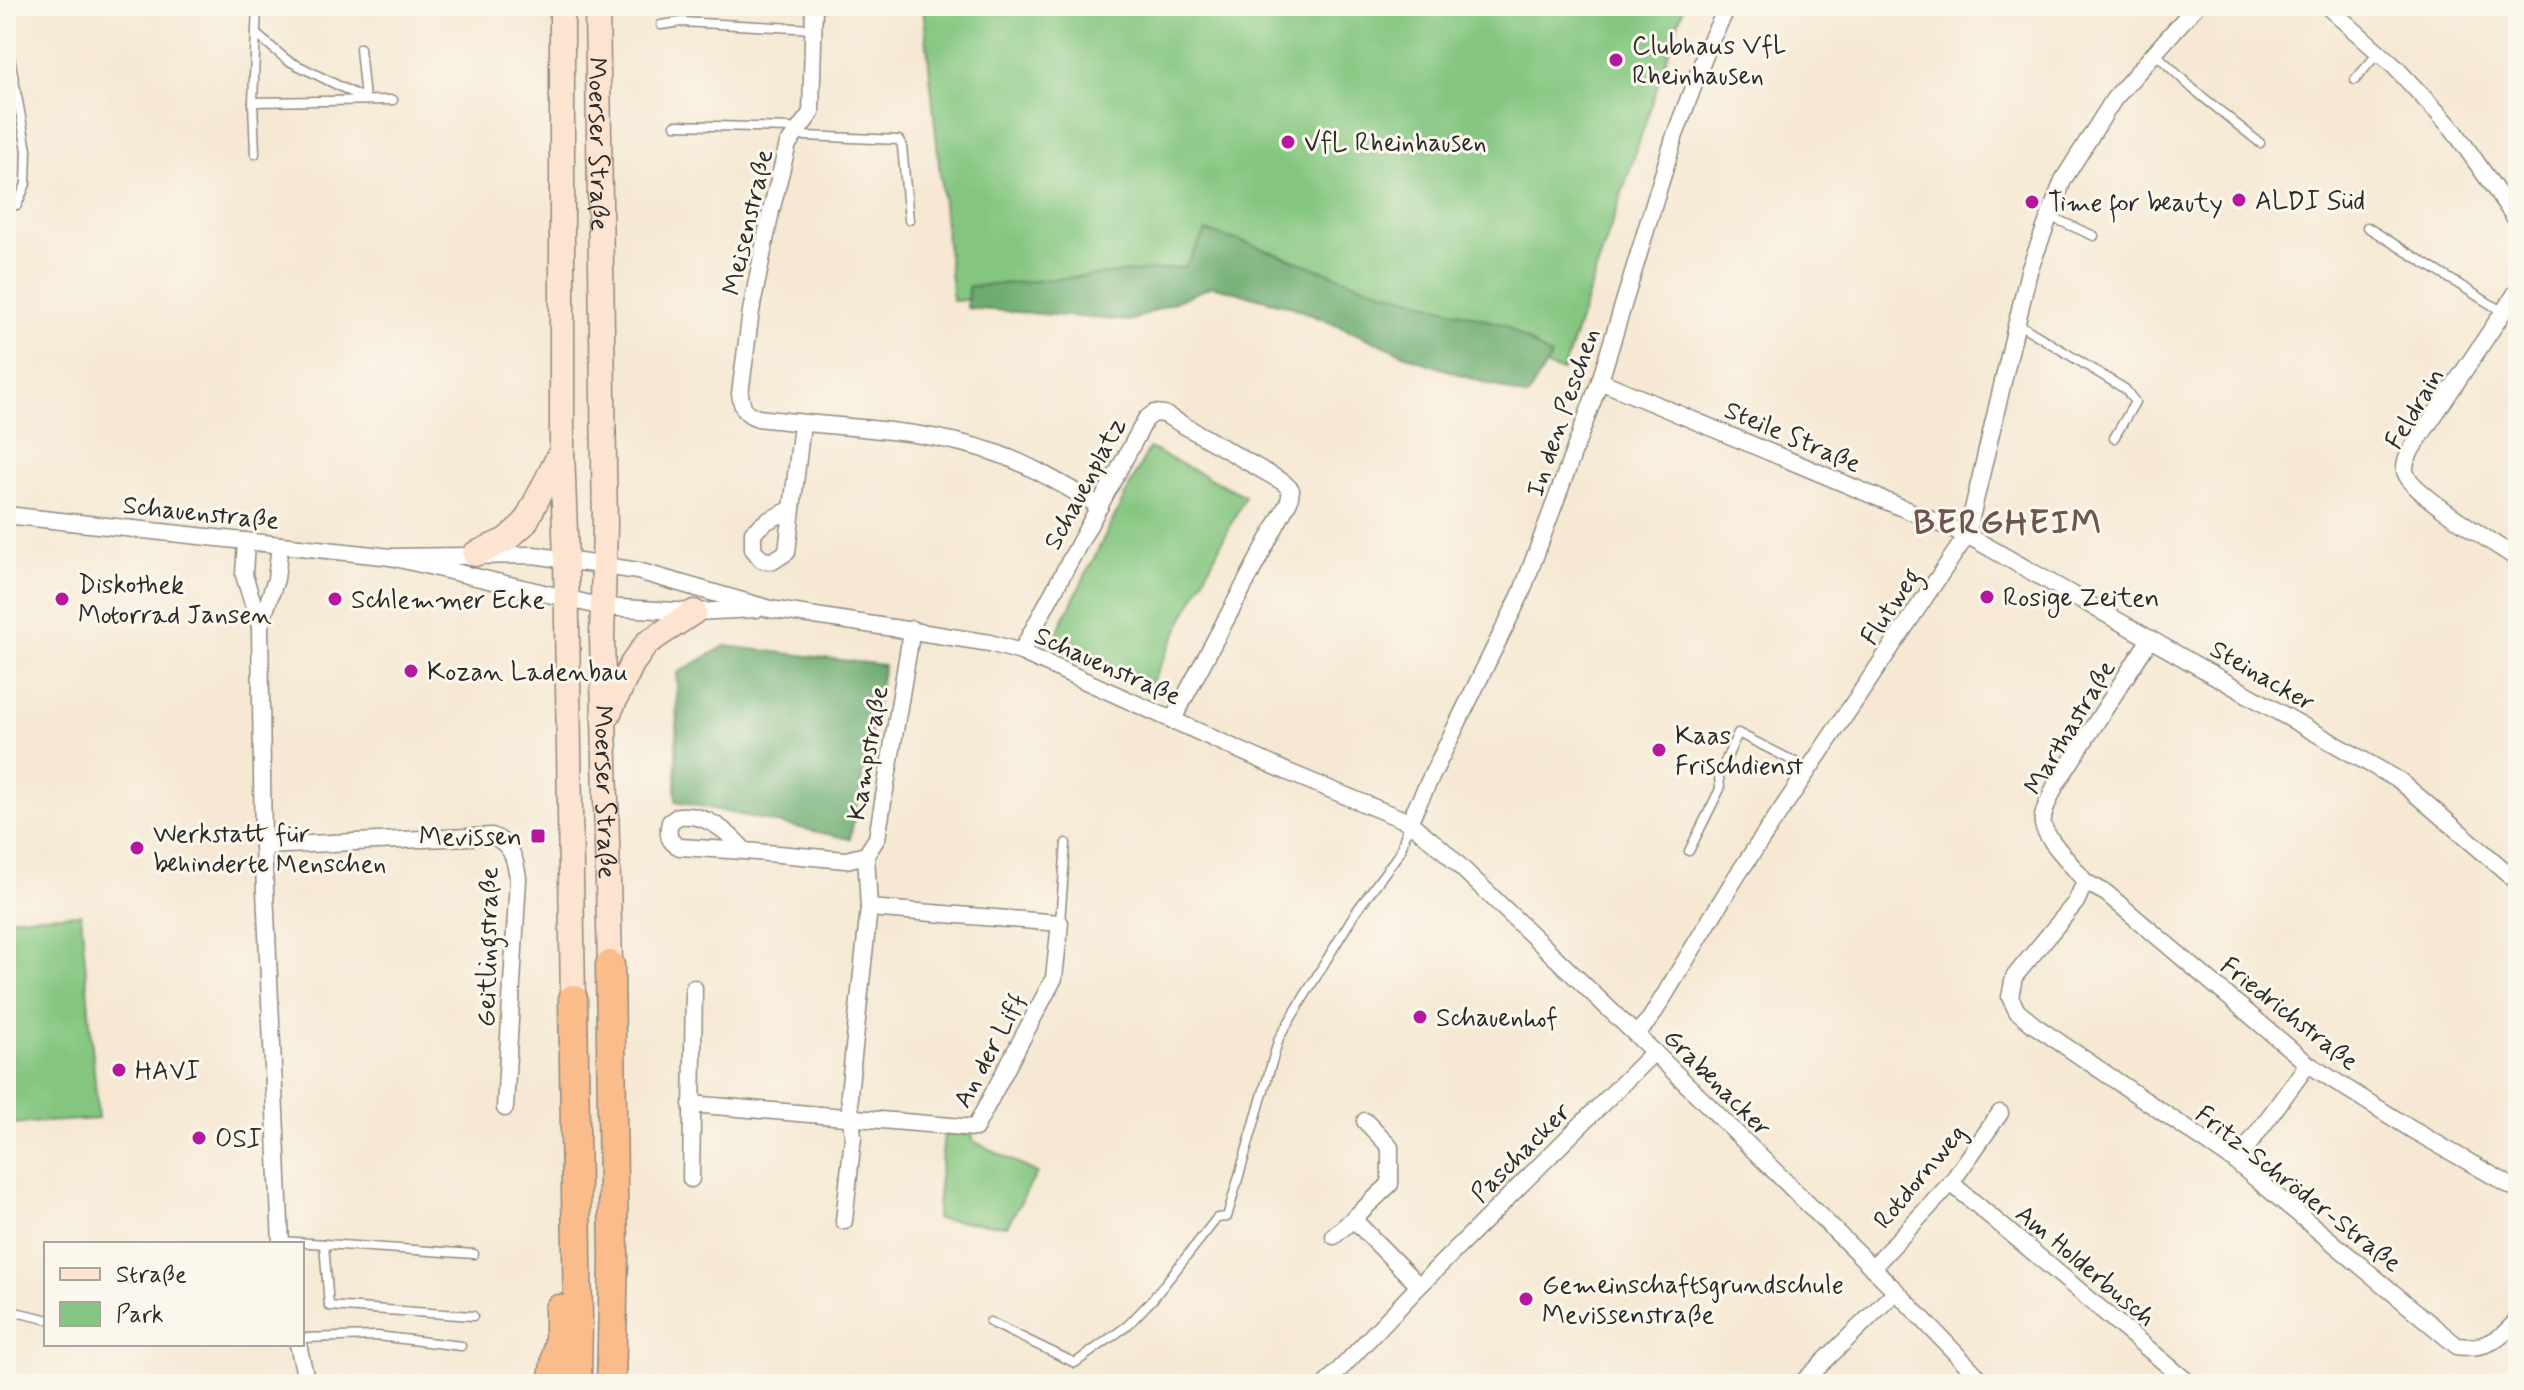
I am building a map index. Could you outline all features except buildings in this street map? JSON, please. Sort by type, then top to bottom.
[{"type":"highway","name":"Moerser Straße","points":[[610,965],[614,1184],[611,1384]]},
{"type":"highway","name":"Moerser Straße","points":[[573,999],[577,1384]]},
{"type":"highway","points":[[552,1384],[559,1339],[560,1274],[577,1250]]},
{"type":"main road","name":"Moerser Straße","points":[[562,6],[562,450],[573,999]]},
{"type":"main road","name":"Moerser Straße","points":[[597,6],[610,965]]},
{"type":"main road","points":[[475,554],[506,540],[525,523],[562,450]]},
{"type":"main road","points":[[606,720],[632,664],[647,643],[694,612]]},
{"type":"street","name":"Meisenstraße","points":[[802,424],[749,415],[742,408],[740,394],[760,263],[788,144],[811,113],[814,6]]},
{"type":"street","name":"In den Peschen","points":[[1409,822],[1521,594],[1600,381],[1675,135],[1710,42],[1728,6]]},
{"type":"street","name":"Flutweg","points":[[1636,1034],[1650,1019],[1736,877],[1967,535],[2029,271],[2063,180],[2114,99],[2196,6]]},
{"type":"street","points":[[2327,6],[2379,52],[2453,129],[2518,222]]},
{"type":"street","name":"Feldrain","points":[[2518,290],[2413,447],[2406,459],[2405,471],[2420,493],[2518,559]]},
{"type":"street","name":"Steile Straße","points":[[1600,381],[1967,535]]},
{"type":"street","name":"Schauenplatz","points":[[1021,652],[1146,419],[1154,413],[1164,414],[1270,474],[1291,490],[1289,501],[1172,721]]},
{"type":"street","points":[[792,509],[802,424],[915,435],[994,453],[1033,468],[1100,506]]},
{"type":"street","name":"Schauenstraße","points":[[6,515],[391,557],[603,607],[694,612],[770,609]]},
{"type":"street","name":"Steinacker","points":[[1967,535],[2400,781],[2518,882]]},
{"type":"street","points":[[246,541],[244,575],[260,626],[263,846],[281,1242]]},
{"type":"street","points":[[260,626],[276,579],[280,545]]},
{"type":"street","name":"Schauenstraße","points":[[391,557],[534,555],[638,571],[770,609],[990,643],[1021,652],[1172,721],[1409,822]]},
{"type":"street","name":"Kampstraße","points":[[745,851],[846,860],[866,855],[877,838],[912,629]]},
{"type":"street","name":"Marthastraße","points":[[2085,882],[2050,839],[2043,824],[2046,808],[2055,786],[2150,639]]},
{"type":"street","name":"Grabenacker","points":[[1409,822],[1442,849],[1636,1034],[1896,1291],[1985,1384]]},
{"type":"street","name":"Geitlingstraße","points":[[263,846],[492,836],[511,849],[518,878],[505,1108]]},
{"type":"street","points":[[844,1221],[853,1117],[849,1094],[869,908],[866,855]]},
{"type":"street","name":"Fritz-Schröder-Straße","points":[[2085,882],[2076,902],[2014,977],[2010,997],[2017,1011],[2236,1162],[2457,1346],[2473,1348],[2493,1342],[2518,1319]]},
{"type":"street","name":"Friedrichstraße","points":[[2085,882],[2106,893],[2308,1064],[2411,1129],[2518,1190]]},
{"type":"street","points":[[869,908],[1060,923]]},
{"type":"street","name":"An der Liff","points":[[691,1104],[975,1128],[1054,978],[1060,923]]},
{"type":"street","points":[[691,1179],[694,988]]},
{"type":"street","name":"Paschacker","points":[[1326,1384],[1419,1286],[1654,1052]]},
{"type":"street","points":[[2236,1162],[2308,1064]]},
{"type":"street","name":"Rotdornweg","points":[[1872,1268],[1951,1183],[2000,1113]]},
{"type":"street","points":[[1334,1236],[1390,1184],[1390,1147],[1365,1121]]},
{"type":"street","name":"Am Holderbusch","points":[[1951,1183],[2190,1384]]},
{"type":"street","points":[[1353,1219],[1419,1286]]},
{"type":"street","points":[[1801,1384],[1896,1291]]},
{"type":"street","points":[[298,1346],[307,1384]]},
{"type":"lane","points":[[255,154],[253,102],[257,6]]},
{"type":"lane","points":[[661,25],[681,22],[813,29]]},
{"type":"lane","points":[[256,34],[287,60],[365,99]]},
{"type":"lane","points":[[6,36],[27,150],[26,184],[17,205],[6,206]]},
{"type":"lane","points":[[360,48],[365,99]]},
{"type":"lane","points":[[2355,80],[2379,52]]},
{"type":"lane","points":[[2156,54],[2193,89],[2260,143]]},
{"type":"lane","points":[[253,102],[393,100]]},
{"type":"lane","points":[[675,125],[790,128],[805,136],[899,140],[909,220]]},
{"type":"lane","points":[[2049,216],[2094,236]]},
{"type":"lane","points":[[2367,227],[2503,312]]},
{"type":"lane","points":[[2017,323],[2125,389],[2135,402],[2114,438]]},
{"type":"lane","points":[[1689,851],[1720,789],[1719,775],[1738,733],[1809,769]]},
{"type":"lane","points":[[990,1322],[1075,1363],[1127,1326],[1152,1300],[1217,1218],[1227,1217],[1279,1038],[1355,913],[1400,852],[1409,822]]},
{"type":"lane","name":"An der Liff","points":[[1060,923],[1066,843]]},
{"type":"lane","points":[[304,1243],[474,1254]]},
{"type":"lane","points":[[324,1244],[329,1306],[473,1316]]},
{"type":"lane","points":[[6,1310],[44,1319]]},
{"type":"lane","points":[[304,1338],[377,1336],[461,1346]]},
{"type":"green space","name":"VfL Rheinhausen","points":[[923,6],[1684,6],[1563,371],[1211,279],[953,301]]},
{"type":"green space","points":[[1206,231],[1362,285],[1505,325],[1551,357],[1527,397],[1423,362],[1293,307],[1212,286],[1130,321],[967,308],[968,287],[1185,267]]},
{"type":"green space","points":[[1149,448],[1245,496],[1151,684],[1055,636]]},
{"type":"green space","points":[[725,646],[884,665],[850,839],[676,801],[677,673]]},
{"type":"green space","points":[[81,914],[98,1119],[8,1124],[6,918]]},
{"type":"green space","points":[[944,1133],[973,1135],[973,1141],[1037,1173],[1007,1226],[936,1219]]},
{"type":"place","name":"Clubhaus VfL Rheinhausen","points":[[1616,60]]},
{"type":"place","name":"VfL Rheinhausen","points":[[1288,142]]},
{"type":"place","name":"ALDI Süd","points":[[2239,200]]},
{"type":"place","name":"Time for beauty","points":[[2032,202]]},
{"type":"place","name":"Rosige Zeiten","points":[[1987,597]]},
{"type":"place","name":"Diskothek Motorrad Jansen","points":[[62,599]]},
{"type":"place","name":"Schlemmer Ecke","points":[[335,599]]},
{"type":"place","name":"Kozan Ladenbau","points":[[411,671]]},
{"type":"place","name":"Kaas Frischdienst","points":[[1659,750]]},
{"type":"place","name":"Mevissen","points":[[538,836]]},
{"type":"place","name":"Werkstatt für behinderte Menschen","points":[[137,848]]},
{"type":"place","name":"Schauenhof","points":[[1420,1017]]},
{"type":"place","name":"HAVI","points":[[119,1070]]},
{"type":"place","name":"OSI","points":[[199,1138]]},
{"type":"place","name":"Gemeinschaftsgrundschule Mevissenstraße","points":[[1526,1299]]},
{"type":"district","name":"BERGHEIM","points":[[2008,521]]}]
